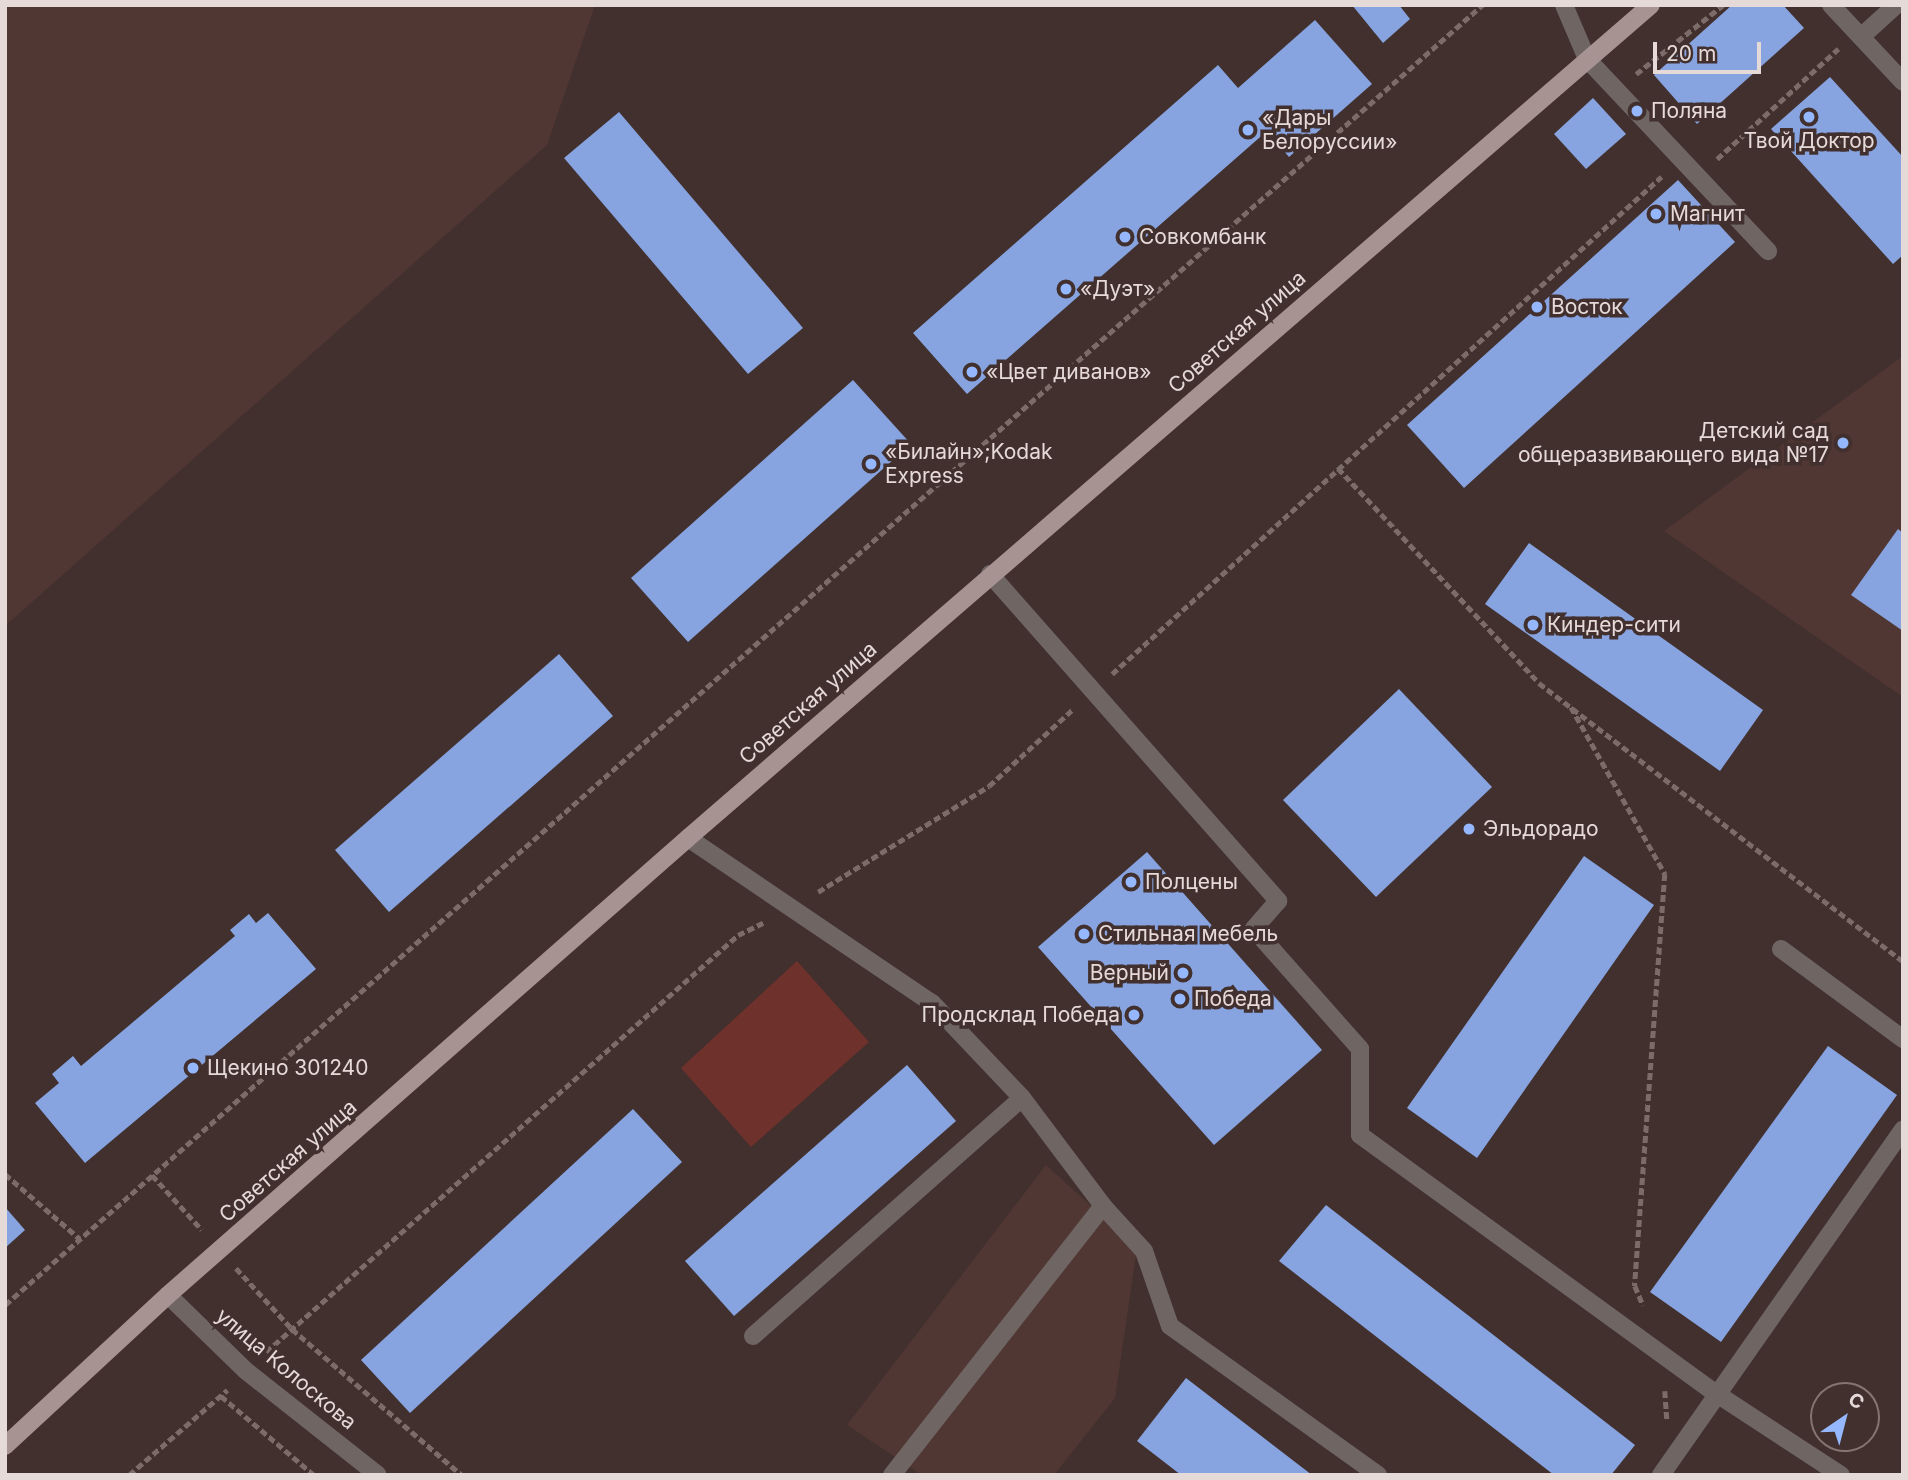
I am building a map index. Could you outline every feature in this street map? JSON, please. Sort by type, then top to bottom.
[{"type":"main road","name":"Советская улица","points":[[5,1446],[168,1295],[688,838],[1651,5]]},
{"type":"street","points":[[1564,5],[1587,59],[1768,251]]},
{"type":"street","points":[[1830,5],[1903,82]]},
{"type":"street","points":[[1859,35],[1896,5]]},
{"type":"street","points":[[990,574],[1278,901],[1254,929],[1360,1049],[1360,1135],[1717,1394],[1841,1475]]},
{"type":"street","points":[[688,838],[932,1003],[1022,1098],[1104,1206],[1144,1251],[1170,1326],[1378,1475]]},
{"type":"street","points":[[1781,949],[1903,1039]]},
{"type":"street","points":[[753,1336],[1022,1098]]},
{"type":"street","points":[[1665,1469],[1903,1129]]},
{"type":"street","points":[[892,1475],[1104,1206]]},
{"type":"street","name":"улица Колоскова","points":[[168,1295],[245,1370],[378,1475]]},
{"type":"path","points":[[5,1305],[1482,5]]},
{"type":"path","points":[[1617,89],[1723,5]]},
{"type":"path","points":[[1699,176],[1859,35]]},
{"type":"path","points":[[129,1475],[738,935],[793,909],[989,786],[1682,158]]},
{"type":"path","points":[[1338,468],[1539,682],[1903,961]]},
{"type":"path","points":[[1571,707],[1665,874],[1635,1286],[1644,1309]]},
{"type":"path","points":[[5,1174],[80,1239]]},
{"type":"path","points":[[152,1175],[292,1329],[463,1475]]},
{"type":"path","points":[[1662,1354],[1665,1469]]},
{"type":"path","points":[[221,1396],[314,1475]]},
{"type":"shaded area","points":[[5,5],[595,5],[547,145],[5,626]]},
{"type":"shaded area","name":"Детский сад общеразвивающего вида №17","points":[[1903,356],[1903,697],[1664,531]]},
{"type":"shaded area","points":[[797,961],[869,1042],[751,1147],[681,1068]]},
{"type":"shaded area","points":[[1046,1165],[1137,1248],[1115,1398],[1054,1475],[922,1475],[847,1425]]},
{"type":"building","points":[[1352,5],[1399,5],[1410,19],[1383,43]]},
{"type":"building","points":[[1732,5],[1783,5],[1804,28],[1697,124],[1654,75]]},
{"type":"building","points":[[1315,20],[1372,84],[1289,157],[1267,131],[967,394],[913,333],[1218,65],[1238,88]]},
{"type":"building","points":[[1830,77],[1903,157],[1903,255],[1893,264],[1771,129]]},
{"type":"building","points":[[1593,98],[1626,134],[1586,169],[1554,134]]},
{"type":"building","points":[[619,112],[803,328],[748,374],[564,158]]},
{"type":"building","points":[[1678,180],[1735,242],[1464,488],[1407,425]]},
{"type":"building","points":[[853,380],[911,444],[688,642],[631,578]]},
{"type":"building","points":[[1898,529],[1903,533],[1903,631],[1851,595]]},
{"type":"building","points":[[1529,543],[1763,710],[1720,771],[1485,604]]},
{"type":"building","points":[[559,654],[613,716],[389,912],[335,850]]},
{"type":"building","points":[[1399,689],[1492,787],[1376,897],[1283,800]]},
{"type":"building","name":"Победа","points":[[1147,852],[1322,1050],[1214,1145],[1038,947]]},
{"type":"building","points":[[1584,856],[1654,905],[1477,1158],[1407,1108]]},
{"type":"building","points":[[268,913],[316,969],[85,1163],[35,1103],[59,1083],[52,1074],[73,1056],[81,1066],[235,936],[230,930],[249,914],[256,923]]},
{"type":"building","points":[[1828,1046],[1897,1095],[1721,1342],[1650,1292]]},
{"type":"building","points":[[907,1065],[956,1121],[734,1316],[685,1261]]},
{"type":"building","points":[[633,1109],[682,1162],[410,1413],[361,1360]]},
{"type":"building","points":[[1326,1205],[1635,1445],[1611,1475],[1554,1475],[1279,1261]]},
{"type":"building","points":[[5,1207],[25,1230],[5,1248]]},
{"type":"building","points":[[1186,1378],[1312,1475],[1181,1475],[1137,1441]]},
{"type":"place","name":"Поляна","points":[[1637,111]]},
{"type":"place","name":"Твой Доктор","points":[[1809,117]]},
{"type":"place","name":"«Дары Белоруссии»","points":[[1248,130]]},
{"type":"place","name":"Магнит","points":[[1656,214]]},
{"type":"place","name":"Совкомбанк","points":[[1125,237]]},
{"type":"place","name":"«Дуэт»","points":[[1066,289]]},
{"type":"place","name":"Восток","points":[[1537,307]]},
{"type":"place","name":"«Цвет диванов»","points":[[972,372]]},
{"type":"place","name":"Детский сад общеразвивающего вида №17","points":[[1843,443]]},
{"type":"place","name":"«Билайн»;Kodak Express","points":[[871,464]]},
{"type":"place","name":"Киндер-сити","points":[[1533,625]]},
{"type":"place","name":"Эльдорадо","points":[[1469,829]]},
{"type":"place","name":"Полцены","points":[[1131,882]]},
{"type":"place","name":"Стильная мебель","points":[[1084,934]]},
{"type":"place","name":"Верный","points":[[1183,973]]},
{"type":"place","name":"Победа","points":[[1180,999]]},
{"type":"place","name":"Продсклад Победа","points":[[1134,1015]]},
{"type":"place","name":"Щекино 301240","points":[[193,1068]]}]
